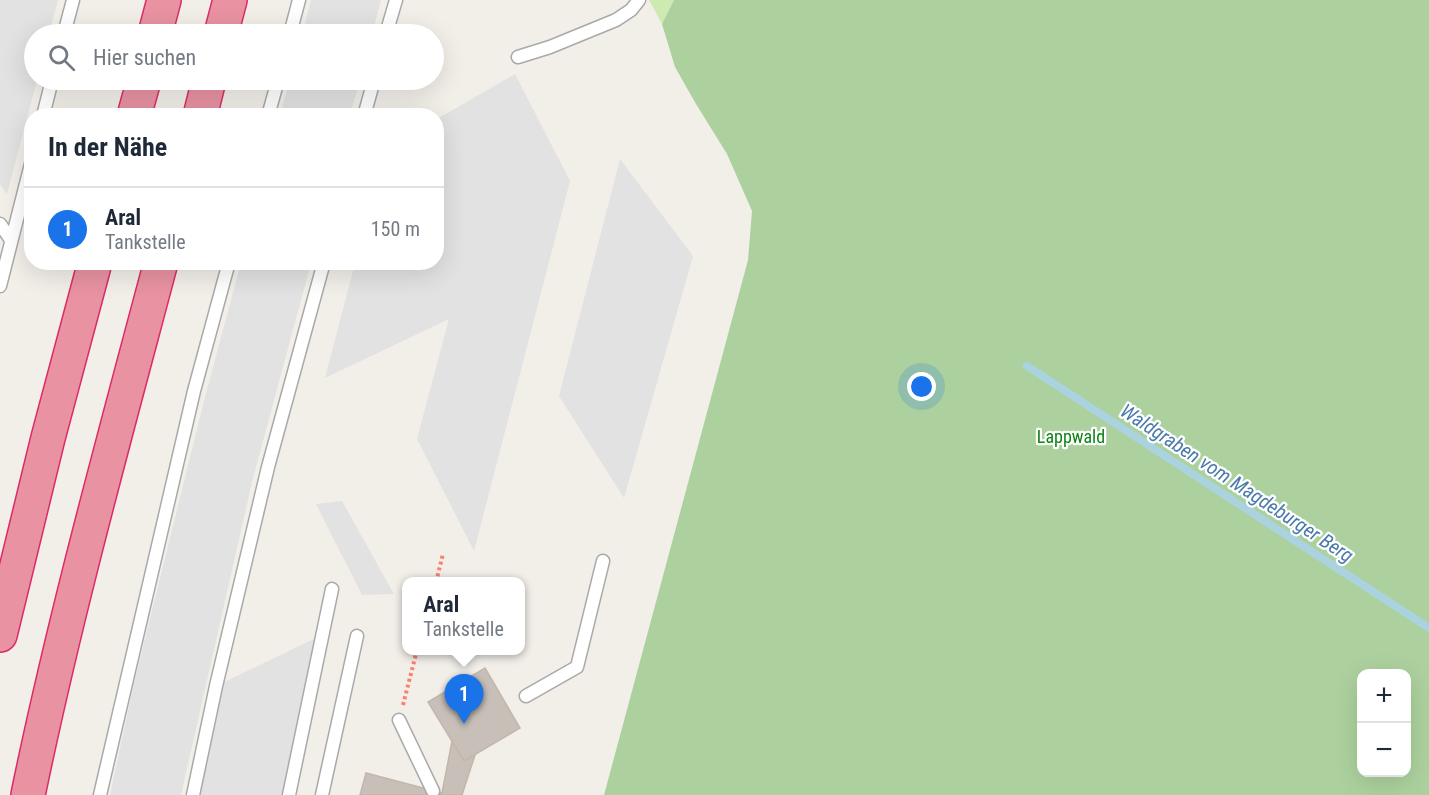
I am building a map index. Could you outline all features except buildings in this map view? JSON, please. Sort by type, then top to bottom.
[{"type":"highway","points":[[139,24],[141,0]]},
{"type":"highway","points":[[158,24],[164,0]]},
{"type":"highway","points":[[224,24],[230,0]]},
{"type":"highway","points":[[133,108],[134,90]]},
{"type":"highway","points":[[135,108],[141,90]]},
{"type":"highway","points":[[202,108],[206,90]]},
{"type":"highway","points":[[0,635],[48,438],[93,270]]},
{"type":"highway","points":[[28,795],[106,469],[159,270]]},
{"type":"lane","points":[[67,24],[73,0]]},
{"type":"lane","points":[[293,24],[299,0]]},
{"type":"lane","points":[[389,24],[396,0]]},
{"type":"lane","points":[[518,57],[550,48],[616,20],[631,10],[639,0]]},
{"type":"lane","points":[[45,108],[50,90]]},
{"type":"lane","points":[[270,108],[275,90]]},
{"type":"lane","points":[[366,108],[371,90]]},
{"type":"lane","points":[[0,286],[24,190]]},
{"type":"lane","points":[[0,224],[11,240]]},
{"type":"lane","points":[[100,795],[194,391],[226,270]]},
{"type":"lane","points":[[193,795],[216,686],[268,467],[322,270]]},
{"type":"lane","points":[[526,696],[577,667],[603,561]]},
{"type":"lane","points":[[289,795],[332,589]]},
{"type":"lane","points":[[322,795],[357,636]]},
{"type":"lane","points":[[399,720],[433,791]]},
{"type":"path","points":[[436,577],[443,554]]},
{"type":"path","points":[[399,720],[416,655]]},
{"type":"green space","points":[[649,0],[674,0],[662,24]]},
{"type":"green space","name":"Lappwald","points":[[674,0],[1429,0],[1429,795],[604,795],[748,260],[752,211],[727,154],[675,67],[662,24]]},
{"type":"shaded area","points":[[0,0],[58,0],[52,24],[24,24],[24,90],[34,90],[30,108],[24,108],[24,129],[7,194],[0,185]]},
{"type":"shaded area","points":[[311,0],[381,0],[375,24],[305,24]]},
{"type":"shaded area","points":[[515,74],[570,181],[474,551],[417,439],[449,319],[325,378],[353,270],[444,270],[444,115]]},
{"type":"shaded area","points":[[287,90],[357,90],[352,108],[282,108]]},
{"type":"shaded area","points":[[620,159],[693,256],[624,498],[559,396]]},
{"type":"shaded area","points":[[239,270],[309,270],[252,482],[181,795],[110,795],[134,683]]},
{"type":"shaded area","points":[[342,501],[394,594],[362,595],[316,504]]},
{"type":"shaded area","points":[[322,635],[289,795],[193,795],[216,686]]},
{"type":"waterway","name":"Waldgraben vom Magdeburger Berg","points":[[1027,366],[1429,628]]},
{"type":"place","name":"Aral","points":[[464,724]]}]
